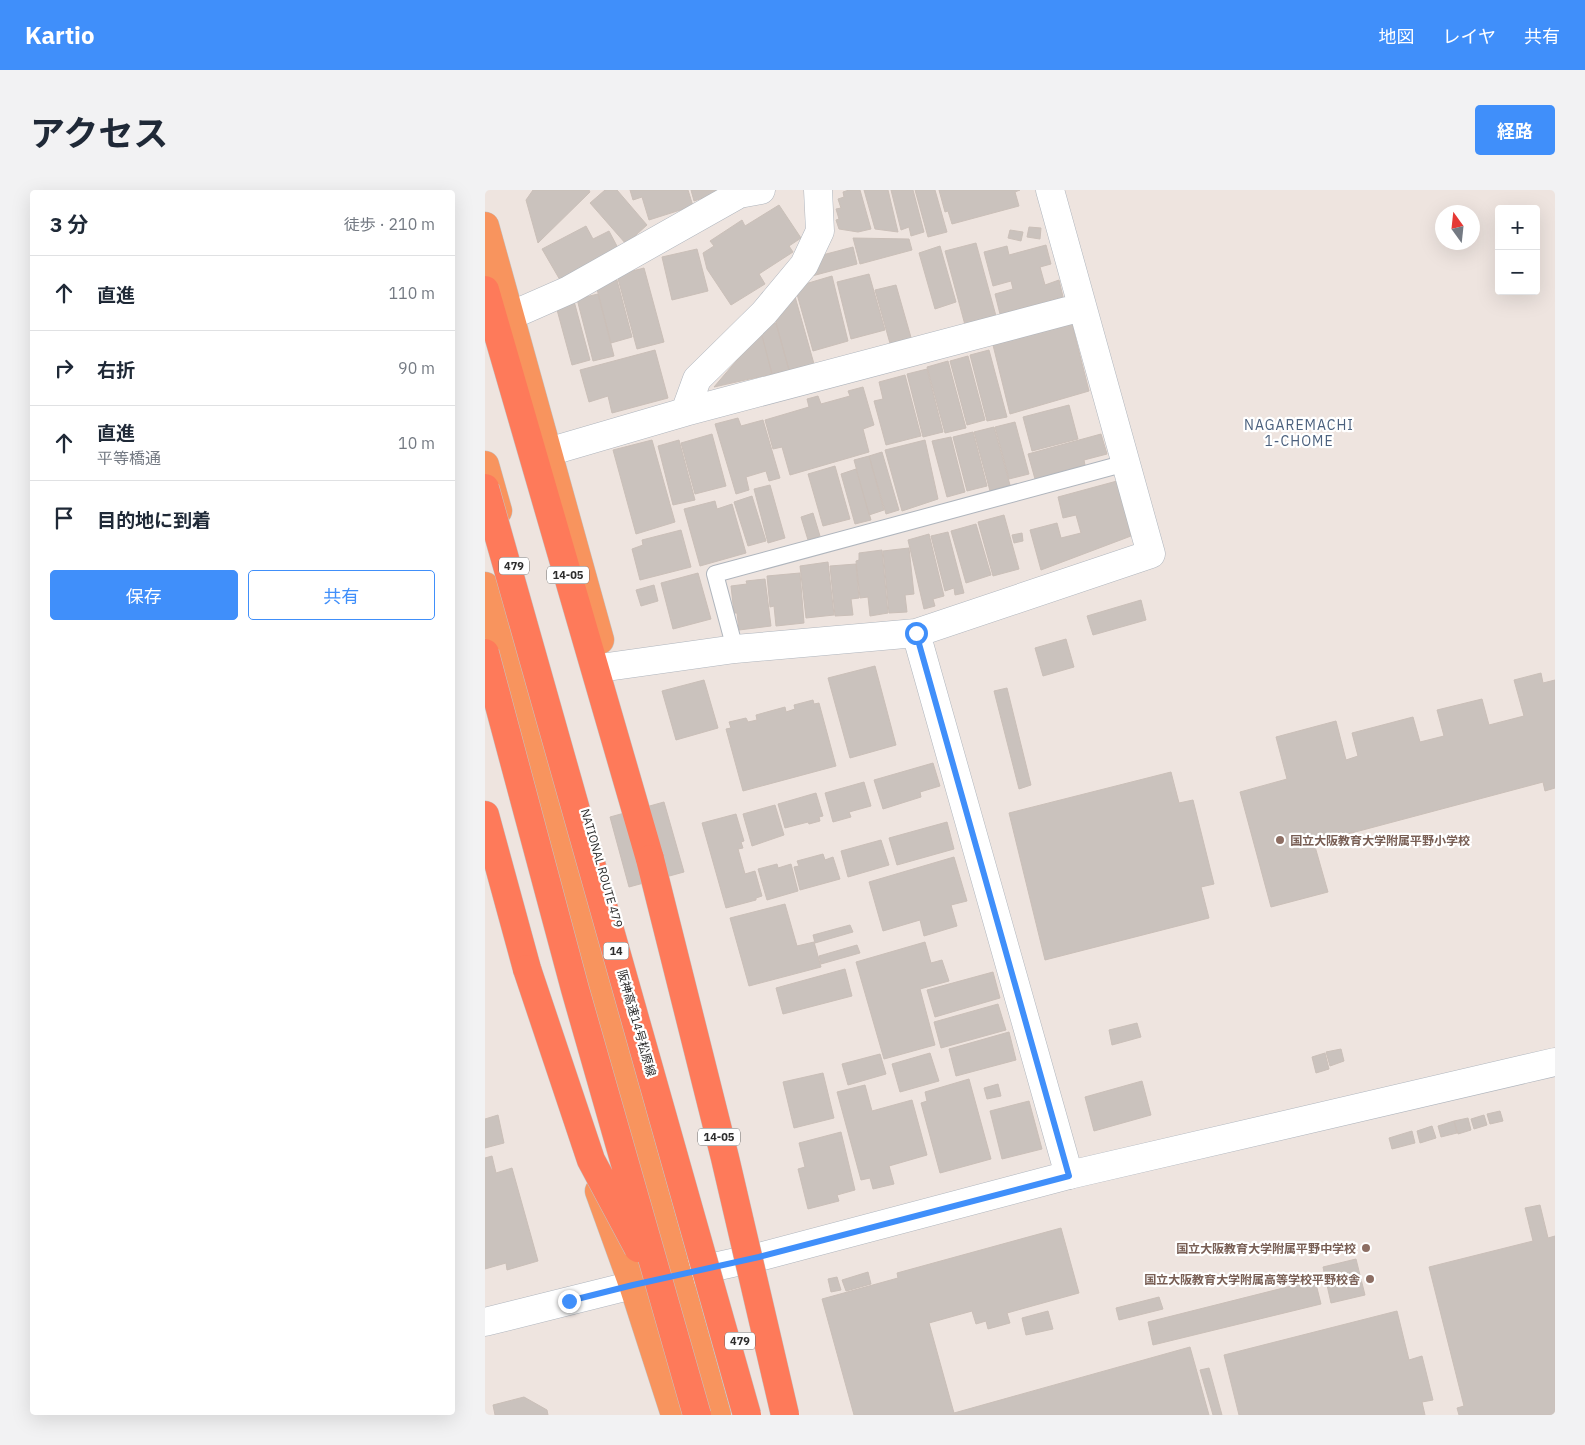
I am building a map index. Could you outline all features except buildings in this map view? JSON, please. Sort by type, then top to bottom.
[{"type":"highway","points":[[485,226],[607,667],[725,1113],[759,1257],[792,1415]]},
{"type":"highway","name":"14-05","points":[[485,290],[650,859],[725,1158],[785,1415]]},
{"type":"highway","name":"NATIONAL ROUTE 479","points":[[485,465],[761,1415]]},
{"type":"highway","name":"阪神高速14号松原線","points":[[485,488],[747,1415]]},
{"type":"highway","name":"479","points":[[485,586],[717,1415]]},
{"type":"highway","points":[[485,653],[575,989],[697,1415]]},
{"type":"highway","points":[[485,815],[527,969],[591,1160],[664,1298]]},
{"type":"highway","points":[[485,847],[675,1415]]},
{"type":"street","points":[[510,316],[569,290],[739,194],[761,190]]},
{"type":"street","points":[[685,412],[697,379],[764,313],[804,264],[820,231],[818,190]]},
{"type":"street","points":[[607,667],[735,649],[916,633],[1151,554],[1050,190]]},
{"type":"street","points":[[548,452],[685,412],[1082,307]]},
{"type":"street","points":[[916,633],[1069,1176]]},
{"type":"street","points":[[485,1322],[633,1285],[759,1257],[1069,1176],[1555,1062]]},
{"type":"lane","points":[[735,649],[715,574],[1126,463]]},
{"type":"place","name":"国立大阪教育大学附属平野小学校","points":[[1280,840]]},
{"type":"place","name":"国立大阪教育大学附属平野中学校","points":[[1366,1248]]},
{"type":"place","name":"国立大阪教育大学附属高等学校平野校舎","points":[[1370,1279]]},
{"type":"district","name":"NAGAREMACHI 1-CHOME","points":[[1299,434]]},
{"type":"route","points":[[569,1301],[759,1257],[1069,1176],[916,633]]}]
